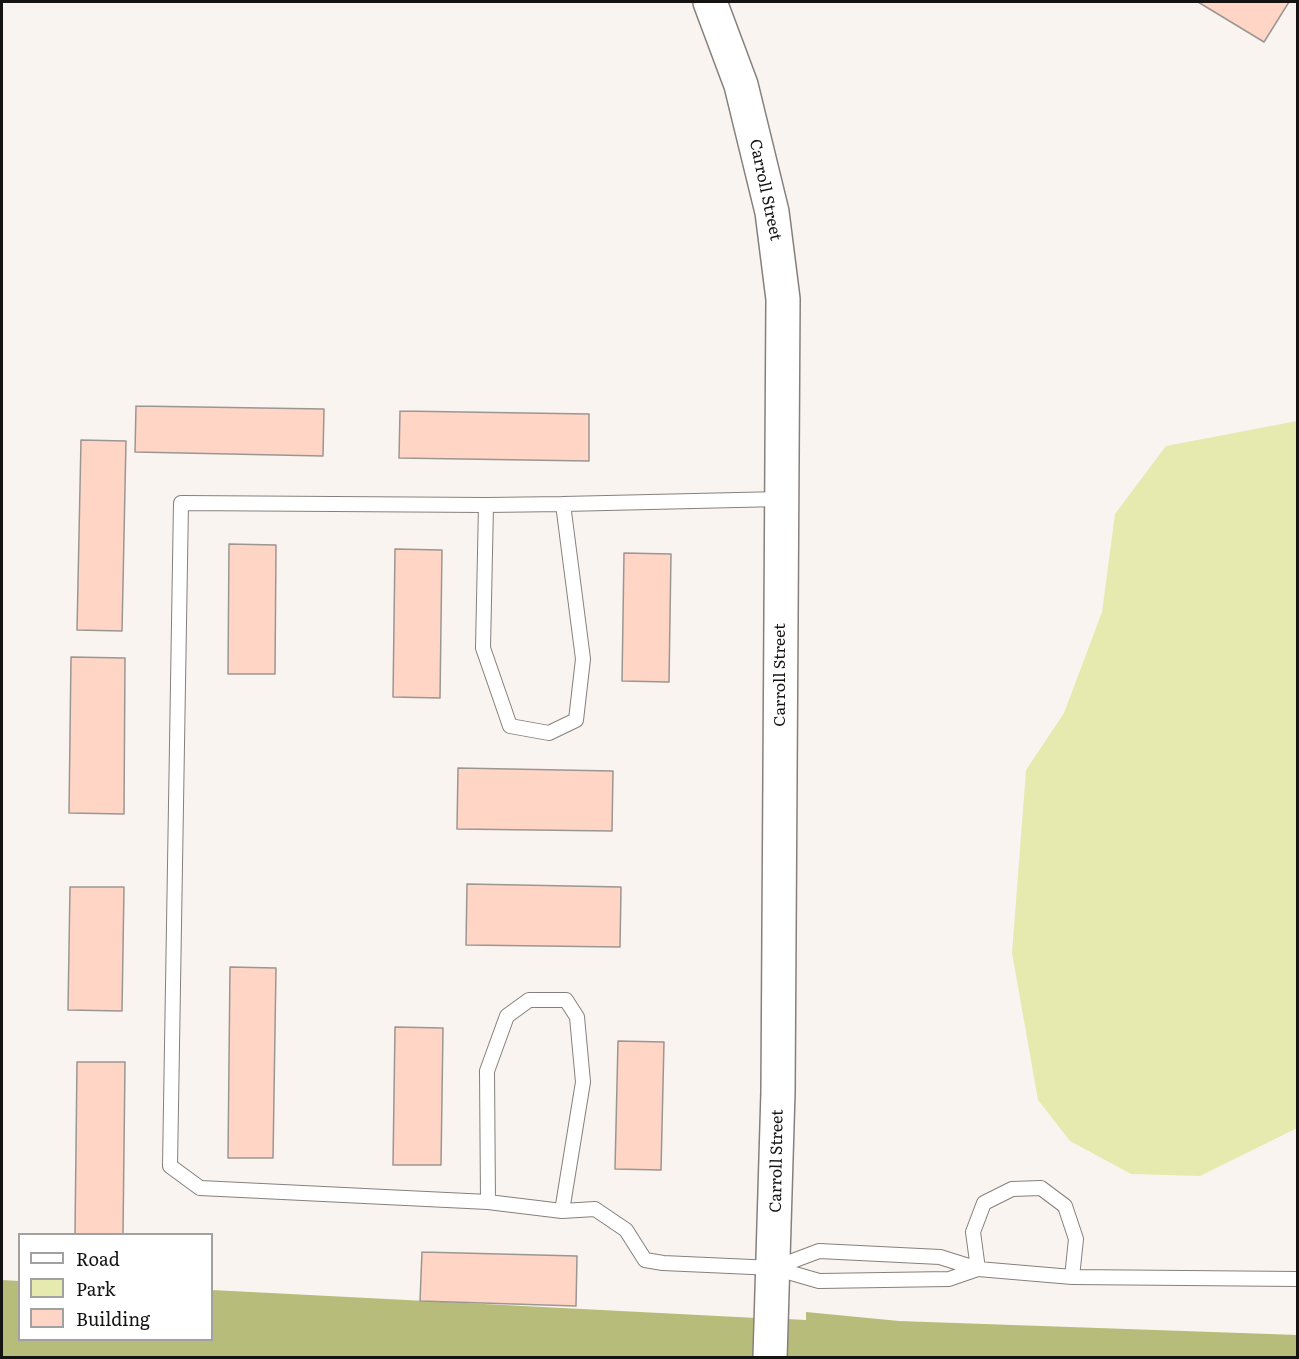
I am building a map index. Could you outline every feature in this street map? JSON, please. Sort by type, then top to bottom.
[{"type":"main road","name":"Carroll Street","points":[[710,2],[741,85],[772,212],[783,299],[774,1268],[770,1358]]},
{"type":"lane","points":[[782,499],[486,505],[181,503],[170,1166],[200,1188],[488,1202],[562,1211],[595,1209],[626,1230],[645,1260],[774,1268],[819,1281],[949,1279],[978,1269]]},
{"type":"lane","points":[[486,505],[483,648],[510,726],[549,733],[576,720],[584,659],[563,504]]},
{"type":"lane","points":[[488,1202],[487,1071],[507,1016],[529,999],[566,1000],[577,1017],[583,1083],[562,1211]]},
{"type":"lane","points":[[978,1269],[973,1232],[984,1203],[1012,1189],[1041,1188],[1065,1206],[1076,1239],[1071,1277]]},
{"type":"lane","points":[[774,1268],[819,1251],[940,1257],[978,1269],[1071,1277],[1298,1280]]},
{"type":"green space","points":[[1297,421],[1297,1128],[1200,1176],[1131,1174],[1070,1141],[1038,1100],[1012,953],[1026,770],[1064,713],[1102,612],[1115,514],[1166,446]]},
{"type":"green space","points":[[2,1280],[18,1281],[18,1341],[213,1341],[213,1290],[757,1318],[755,1357],[2,1357]]},
{"type":"green space","points":[[806,1312],[899,1321],[1298,1335],[1297,1358],[785,1358],[787,1319],[806,1320]]},
{"type":"building","points":[[1198,2],[1289,2],[1264,42]]},
{"type":"building","points":[[136,406],[324,409],[323,456],[135,452]]},
{"type":"building","points":[[400,411],[589,414],[589,461],[399,458]]},
{"type":"building","points":[[81,440],[126,441],[122,631],[77,630]]},
{"type":"building","points":[[229,544],[276,545],[275,674],[228,674]]},
{"type":"building","points":[[395,549],[442,550],[440,698],[393,697]]},
{"type":"building","points":[[624,553],[671,554],[669,682],[622,681]]},
{"type":"building","points":[[71,657],[125,658],[124,814],[69,813]]},
{"type":"building","points":[[458,768],[613,771],[612,831],[457,829]]},
{"type":"building","points":[[467,884],[621,887],[620,947],[466,945]]},
{"type":"building","points":[[70,887],[124,887],[122,1011],[68,1010]]},
{"type":"building","points":[[230,967],[276,968],[273,1158],[228,1158]]},
{"type":"building","points":[[395,1027],[443,1028],[441,1165],[393,1165]]},
{"type":"building","points":[[618,1041],[664,1042],[661,1170],[615,1169]]},
{"type":"building","points":[[77,1062],[125,1062],[123,1233],[75,1233]]},
{"type":"building","points":[[422,1252],[577,1256],[576,1306],[420,1301]]}]
